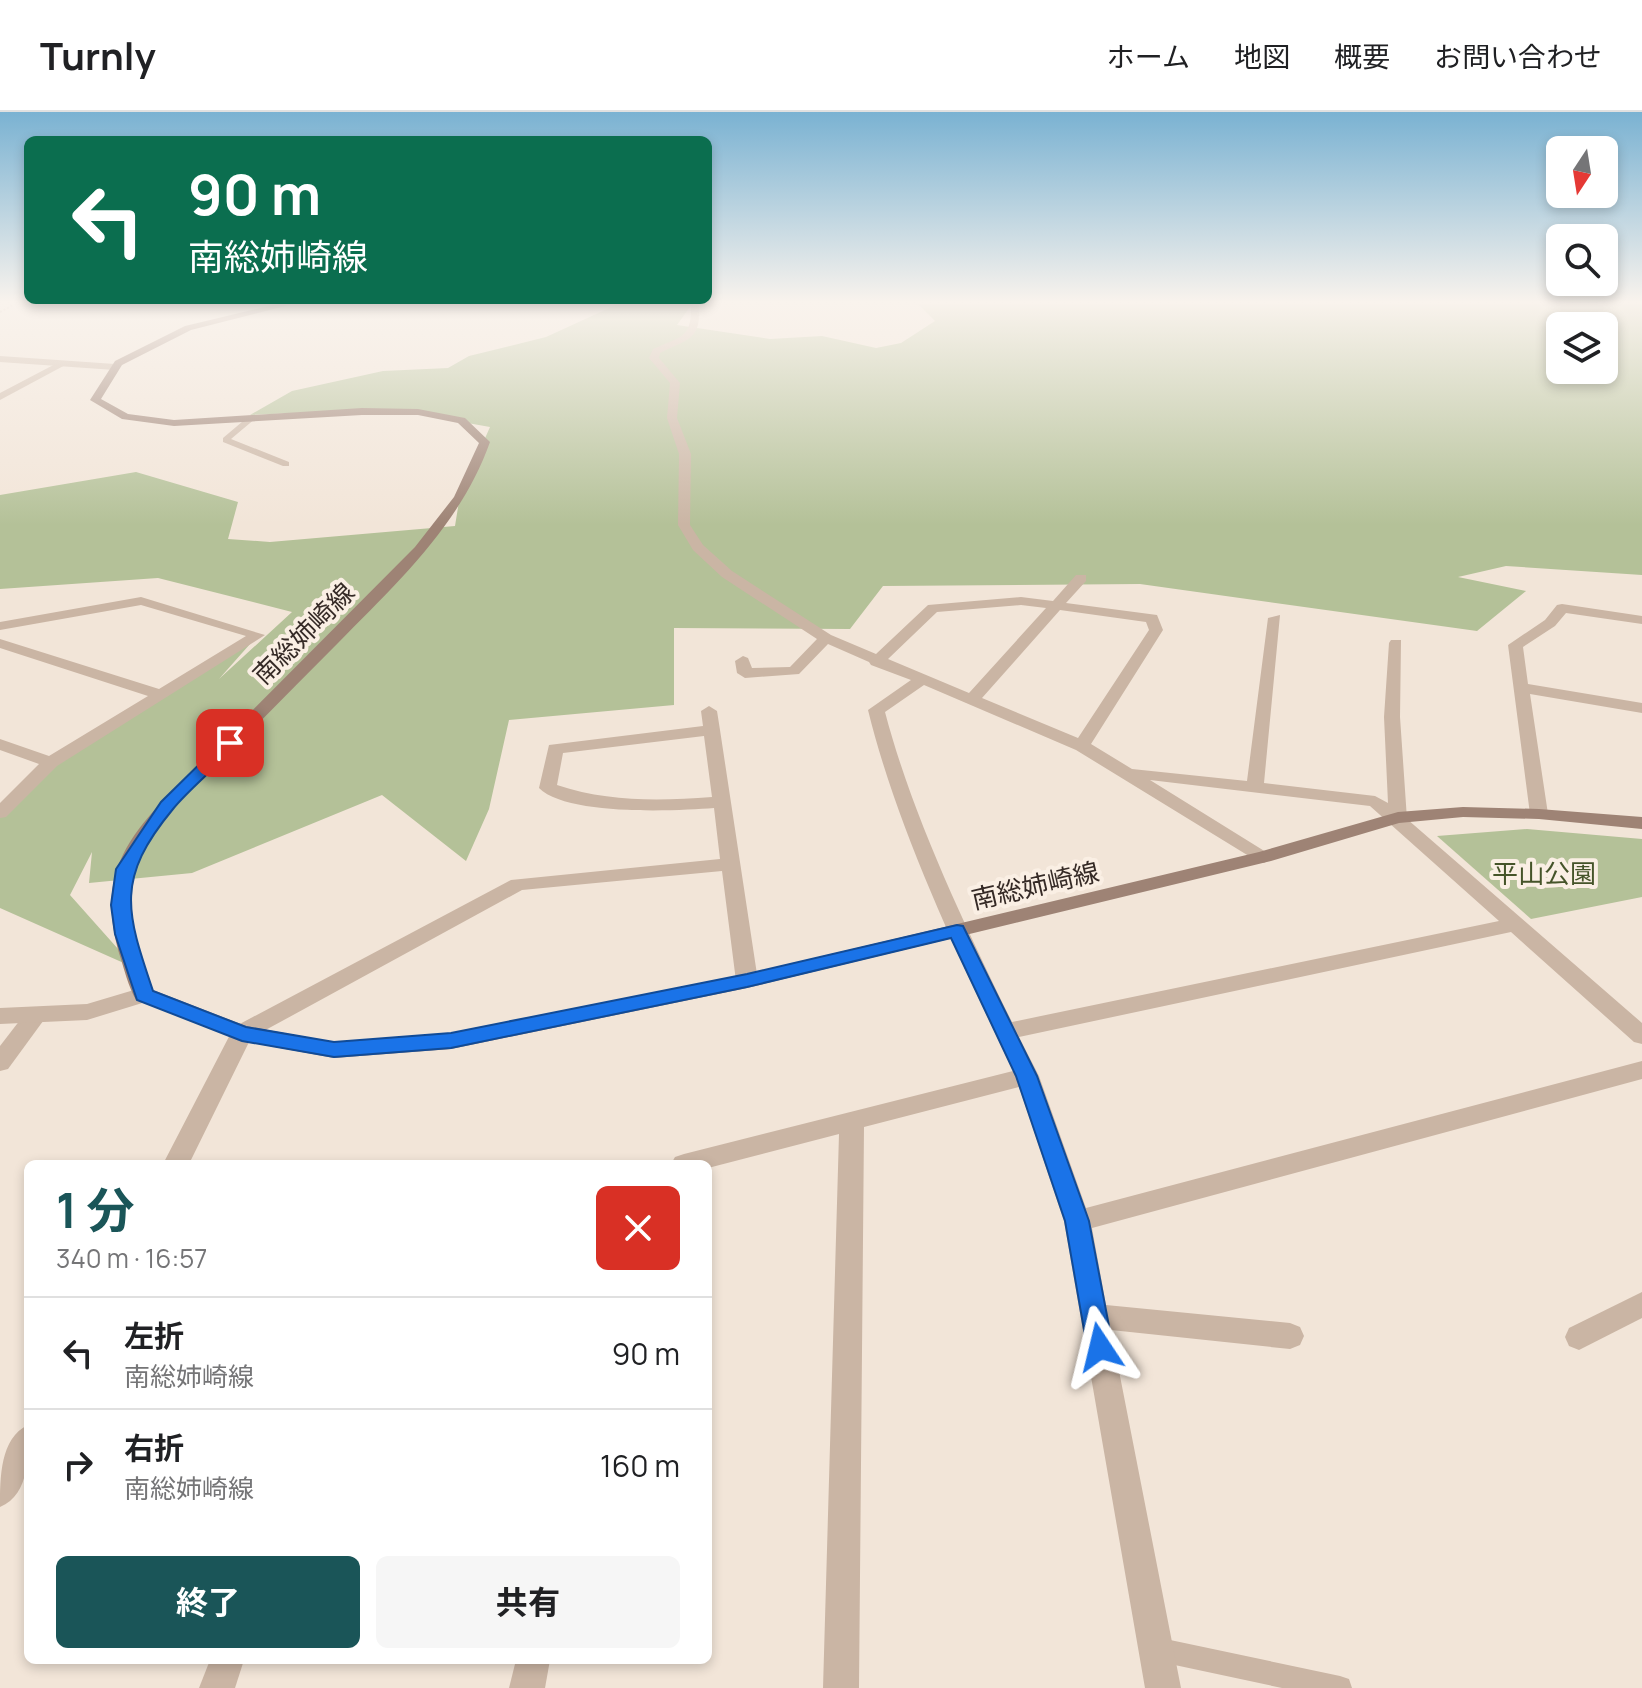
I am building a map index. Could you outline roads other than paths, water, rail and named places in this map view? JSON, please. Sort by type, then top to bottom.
[{"type":"main road","name":"南総姉崎線","points":[[109,378],[95,400],[102,410],[118,416],[166,422],[377,412],[426,414],[471,425],[481,432],[485,442],[460,495],[438,526],[382,589],[167,806],[125,869],[120,905],[124,934],[144,995],[242,1033],[334,1050],[451,1041],[747,981],[1264,857],[1398,818],[1463,812],[1539,814],[1642,823]]},
{"type":"street","points":[[0,397],[35,378]]},
{"type":"street","points":[[670,378],[675,383],[672,418],[685,454],[684,525],[698,547],[727,574],[826,638],[876,662],[1082,746],[1130,772],[1264,857]]},
{"type":"street","points":[[971,700],[1081,578]]},
{"type":"street","points":[[0,626],[141,601],[258,635],[51,762],[0,813]]},
{"type":"street","points":[[876,662],[933,608],[1021,601],[1152,618],[1156,630],[1082,746]]},
{"type":"street","points":[[1539,814],[1515,645],[1550,623],[1562,608],[1642,620]]},
{"type":"street","points":[[1255,787],[1275,618]]},
{"type":"street","points":[[743,661],[745,673],[794,671],[826,638]]},
{"type":"street","points":[[0,643],[161,695]]},
{"type":"street","points":[[1396,643],[1392,717],[1398,818]]},
{"type":"street","points":[[921,680],[876,710],[885,745],[957,931],[1027,1076],[1077,1221],[1163,1688]]},
{"type":"street","points":[[1519,687],[1642,708]]},
{"type":"street","points":[[721,802],[652,808],[577,799],[548,788],[555,749],[710,720],[747,981]]},
{"type":"street","points":[[0,744],[51,762]]},
{"type":"street","points":[[1130,772],[1375,801],[1398,818],[1642,1036]]},
{"type":"street","points":[[178,1160],[242,1033],[518,884],[729,864]]},
{"type":"street","points":[[1004,1032],[1517,924]]},
{"type":"street","points":[[0,1016],[35,1017],[87,1012],[144,995]]},
{"type":"street","points":[[0,1063],[35,1017]]},
{"type":"street","points":[[1077,1221],[1642,1070]]},
{"type":"street","points":[[700,1160],[1027,1076]]},
{"type":"street","points":[[841,1688],[852,1121]]},
{"type":"street","points":[[1579,1337],[1642,1304]]},
{"type":"street","points":[[1094,1316],[1290,1336]]},
{"type":"street","points":[[0,1491],[24,1447]]},
{"type":"street","points":[[217,1688],[226,1664]]},
{"type":"street","points":[[527,1688],[532,1664]]},
{"type":"lane","points":[[0,389],[12,389]]},
{"type":"lane","points":[[252,418],[226,440],[286,464]]},
{"type":"lane","points":[[1156,1648],[1340,1688]]},
{"type":"park label","name":"平山公園","points":[[1544,873]]}]
